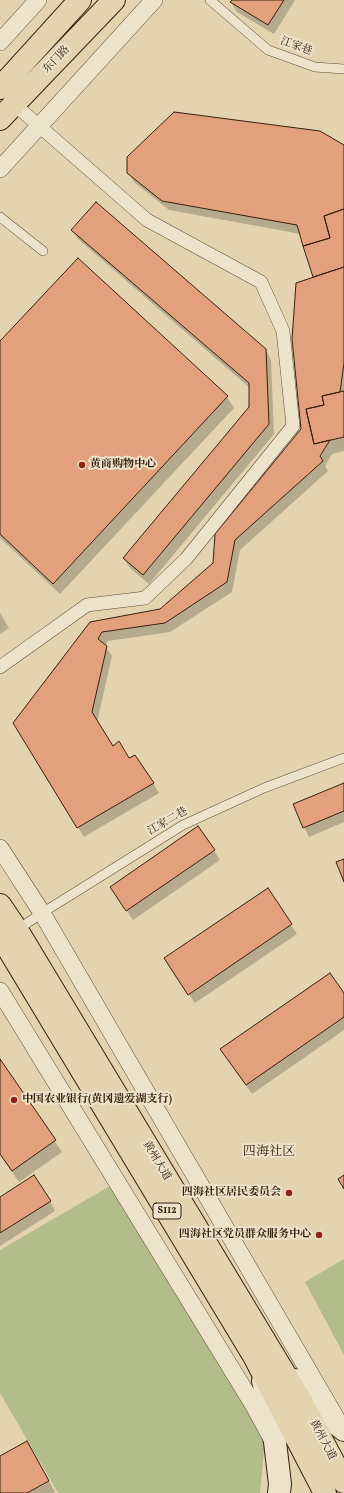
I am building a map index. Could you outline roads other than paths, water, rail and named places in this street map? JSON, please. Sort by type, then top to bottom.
[{"type":"main road","name":"东门路","points":[[0,88],[80,0]]},
{"type":"main road","name":"东门路","points":[[7,112],[114,0]]},
{"type":"main road","name":"黄州大道","points":[[0,905],[8,932],[268,1362],[325,1493]]},
{"type":"main road","name":"黄州大道","points":[[268,1362],[301,1401],[344,1482]]},
{"type":"main road","points":[[268,1362],[321,1411],[343,1429]]},
{"type":"main road","points":[[268,1362],[269,1406],[276,1447],[279,1493]]},
{"type":"street","points":[[0,42],[38,0]]},
{"type":"street","points":[[0,169],[154,0]]},
{"type":"street","points":[[0,666],[87,604],[145,598],[186,559],[293,426],[283,331],[261,282],[147,220],[39,126],[7,112]]},
{"type":"street","points":[[0,848],[42,913],[343,1429]]},
{"type":"street","points":[[0,991],[253,1404],[276,1447]]},
{"type":"lane","name":"江家巷","points":[[210,0],[268,50],[315,67],[344,69]]},
{"type":"lane","points":[[0,217],[43,252]]},
{"type":"lane","name":"江家二巷","points":[[8,932],[42,913],[183,825],[264,788],[344,758]]},
{"type":"place","name":"黄商购物中心","points":[[82,465]]},
{"type":"place","name":"中国农业银行(黄冈遗爱湖支行)","points":[[14,1100]]},
{"type":"place","name":"四海社区居民委员会","points":[[289,1193]]},
{"type":"place","name":"四海社区党员群众服务中心","points":[[319,1235]]},
{"type":"district","name":"四海社区","points":[[269,1153]]}]
